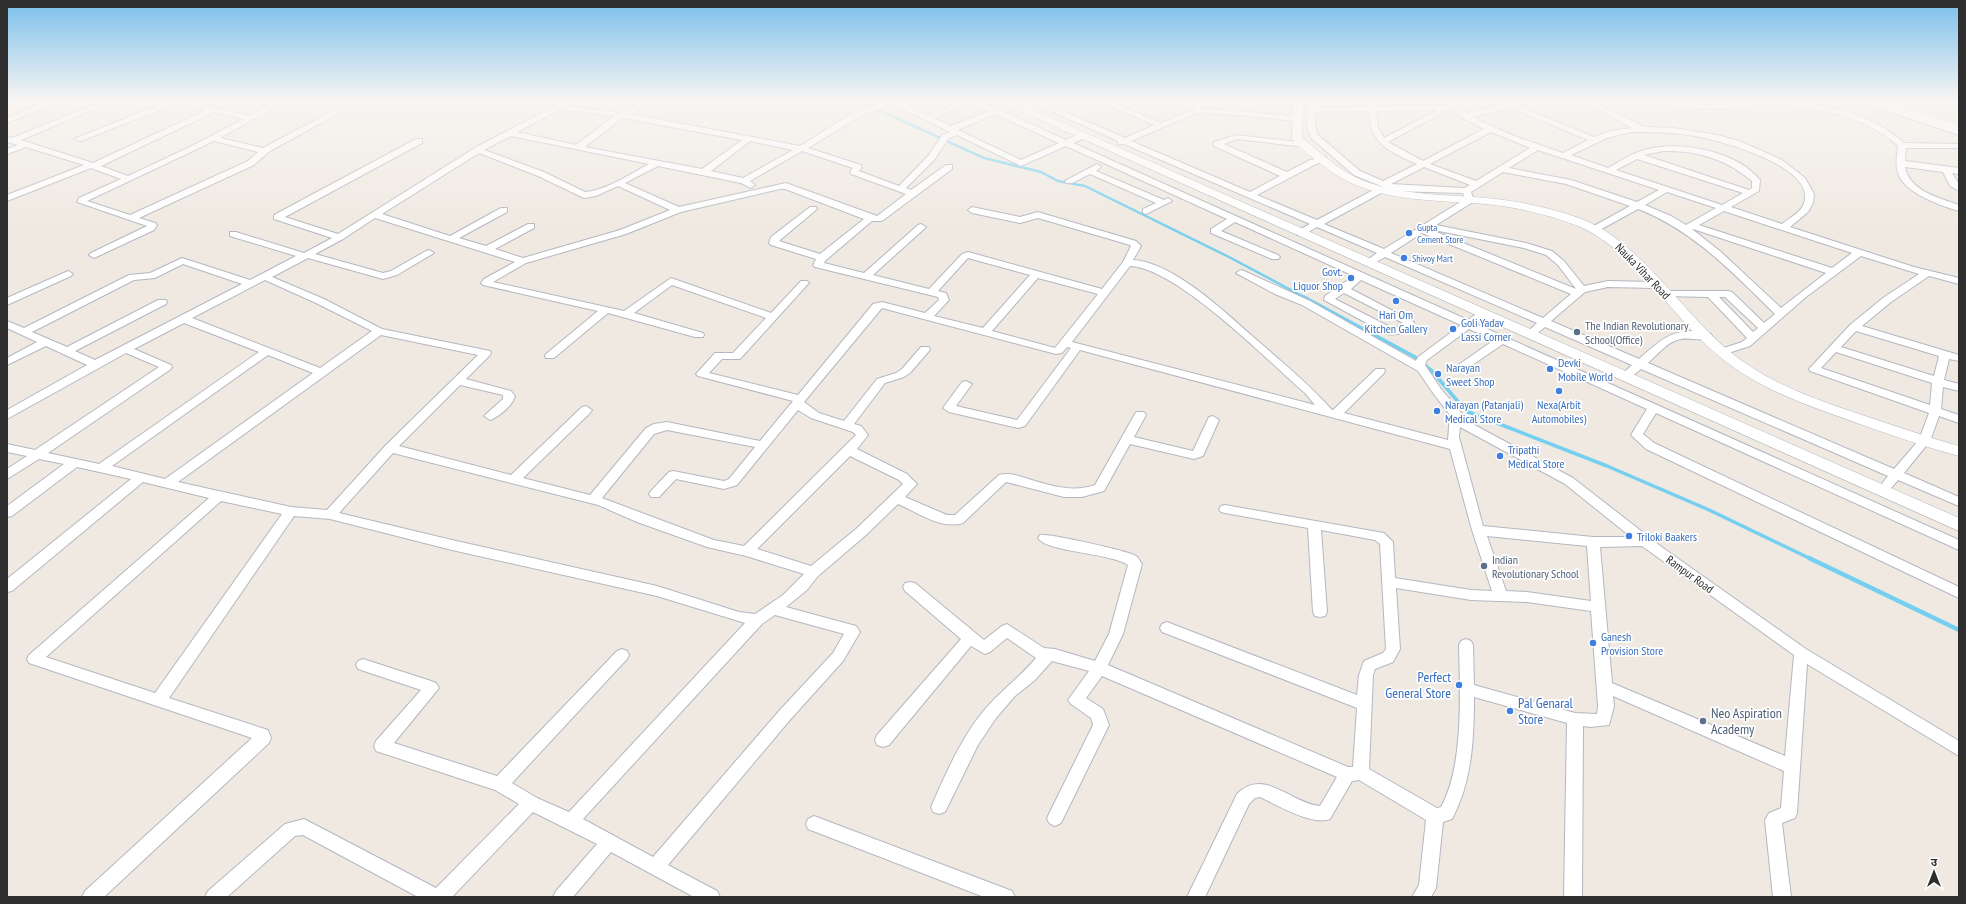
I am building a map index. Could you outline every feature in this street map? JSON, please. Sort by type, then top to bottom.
[{"type":"main road","points":[[1092,143],[1108,155],[1300,233],[1484,313],[1959,525]]},
{"type":"street","points":[[19,143],[92,165],[129,179]]},
{"type":"street","points":[[7,198],[92,165],[140,143]]},
{"type":"street","points":[[94,255],[152,226],[80,201],[202,143]]},
{"type":"street","points":[[232,143],[263,151]]},
{"type":"street","points":[[131,218],[251,163],[263,151],[278,143]]},
{"type":"street","points":[[340,237],[277,216],[415,143]]},
{"type":"street","points":[[7,415],[96,365],[340,237],[491,143]]},
{"type":"street","points":[[556,143],[744,181],[762,191]]},
{"type":"street","points":[[578,148],[585,143]]},
{"type":"street","points":[[704,172],[742,143]]},
{"type":"street","points":[[773,143],[846,161],[858,166],[854,172],[911,194]]},
{"type":"street","points":[[744,181],[812,143]]},
{"type":"street","points":[[900,189],[932,157],[941,143]]},
{"type":"street","points":[[981,143],[1021,163],[1066,143]]},
{"type":"street","points":[[1067,143],[1108,155],[1181,195],[1959,545]]},
{"type":"street","points":[[1069,181],[1090,171],[1122,143]]},
{"type":"street","points":[[1130,143],[1959,502]]},
{"type":"street","points":[[1219,143],[1217,144],[1288,176]]},
{"type":"street","name":"Nauka Vihar Road","points":[[1302,143],[1354,181],[1430,198],[1468,196],[1512,204],[1541,210],[1596,229],[1622,249],[1722,352],[1752,375],[1796,397],[1924,441],[1959,451]]},
{"type":"street","points":[[1322,143],[1357,173],[1382,187]]},
{"type":"street","points":[[1387,143],[1410,158],[1477,184]]},
{"type":"street","points":[[1300,233],[1463,143]]},
{"type":"street","points":[[1527,143],[1783,228],[1927,273],[1959,281]]},
{"type":"street","points":[[1563,156],[1591,143]]},
{"type":"street","points":[[1688,227],[1756,189],[1756,180],[1736,164],[1729,151],[1710,143]]},
{"type":"street","points":[[7,152],[24,145]]},
{"type":"street","points":[[1959,146],[1902,145],[1901,164],[1903,177],[1909,184],[1927,195],[1959,208]]},
{"type":"street","points":[[1368,263],[1386,254],[1426,228],[1468,196],[1477,184],[1537,147]]},
{"type":"street","points":[[1608,171],[1648,151],[1666,148],[1729,151],[1777,160],[1799,177],[1810,192],[1809,203],[1805,209],[1783,228]]},
{"type":"street","points":[[478,150],[540,174],[584,195],[593,194],[655,164]]},
{"type":"street","points":[[1637,156],[1750,193]]},
{"type":"street","points":[[1250,195],[1322,159]]},
{"type":"street","points":[[1901,164],[1959,171]]},
{"type":"street","points":[[699,335],[626,314],[486,284],[487,281],[523,261],[623,232],[678,210],[786,186],[870,218],[880,219],[911,194],[949,167]]},
{"type":"street","points":[[1500,169],[1533,173],[1574,182],[1638,205],[1688,227],[1833,272]]},
{"type":"street","points":[[1946,170],[1953,184],[1959,188]]},
{"type":"street","points":[[1090,171],[1164,203]]},
{"type":"street","points":[[618,183],[678,210]]},
{"type":"street","points":[[1596,229],[1665,190]]},
{"type":"street","points":[[1146,211],[1181,195]]},
{"type":"street","points":[[813,209],[773,241],[774,243],[822,258]]},
{"type":"street","points":[[451,239],[504,210]]},
{"type":"street","points":[[655,494],[673,475],[728,484],[733,482],[799,400],[878,306],[888,306],[928,316],[1058,351],[1105,293],[1127,263],[1136,246],[1133,243],[1038,215],[1020,220],[972,210]]},
{"type":"street","points":[[374,215],[523,261]]},
{"type":"street","points":[[870,218],[822,258],[818,265],[942,295],[944,300],[928,316]]},
{"type":"street","points":[[1234,218],[1214,231],[1275,257]]},
{"type":"street","points":[[486,250],[531,226]]},
{"type":"street","points":[[867,276],[921,227]]},
{"type":"street","points":[[1688,227],[1781,314]]},
{"type":"street","points":[[1426,228],[1579,291]]},
{"type":"street","points":[[1426,228],[1526,246],[1549,253],[1561,263],[1579,291]]},
{"type":"street","points":[[233,234],[383,276],[394,272],[429,253]]},
{"type":"street","points":[[1722,352],[1746,344],[1802,295],[1860,252]]},
{"type":"street","points":[[932,292],[965,256],[968,255],[1105,293]]},
{"type":"street","points":[[24,332],[132,277],[152,276],[182,261],[252,284]]},
{"type":"street","points":[[1127,263],[1140,264],[1158,271],[1194,291],[1285,369],[1332,415]]},
{"type":"street","name":"Rampur Road","points":[[1241,273],[1279,292],[1306,303],[1399,354],[1421,364],[1456,415],[1465,425],[1529,458],[1569,482],[1646,541],[1801,653],[1959,749]]},
{"type":"street","points":[[1927,273],[1887,300],[1854,327],[1814,369],[1935,412],[1959,419]]},
{"type":"street","points":[[7,302],[68,274]]},
{"type":"street","points":[[985,332],[1036,274]]},
{"type":"street","points":[[1344,290],[1409,322],[1409,324],[1395,333],[1391,332],[1330,300],[1329,298],[1344,290],[1360,276]]},
{"type":"street","points":[[265,277],[320,301],[379,331],[486,353],[390,448],[330,515]]},
{"type":"street","points":[[626,314],[671,281],[772,317]]},
{"type":"street","points":[[799,400],[702,374],[718,355],[736,357],[804,283]]},
{"type":"street","points":[[1530,334],[1579,291],[1608,284],[1710,294],[1730,294],[1764,328]]},
{"type":"street","points":[[1710,294],[1753,338]]},
{"type":"street","points":[[66,352],[162,302]]},
{"type":"street","points":[[550,356],[604,310]]},
{"type":"street","points":[[1421,364],[1484,313]]},
{"type":"street","points":[[184,319],[321,372]]},
{"type":"street","points":[[7,324],[96,365]]},
{"type":"street","points":[[1854,327],[1959,358]]},
{"type":"street","points":[[168,483],[379,331]]},
{"type":"street","points":[[1626,376],[1669,339],[1682,335],[1707,336]]},
{"type":"street","points":[[1458,370],[1501,340]]},
{"type":"street","points":[[7,362],[45,342]]},
{"type":"street","points":[[1065,343],[1332,415],[1455,446]]},
{"type":"street","points":[[966,384],[949,408],[1018,424],[1021,423],[1077,347]]},
{"type":"street","points":[[1833,348],[1959,388]]},
{"type":"street","points":[[7,475],[167,367],[126,349]]},
{"type":"street","points":[[847,425],[881,381],[900,375],[906,371],[925,350]]},
{"type":"street","points":[[101,468],[267,351]]},
{"type":"street","points":[[1882,491],[1924,441],[1935,412],[1938,381],[1945,354]]},
{"type":"street","points":[[1332,415],[1380,371]]},
{"type":"street","points":[[458,381],[507,393],[509,396],[508,400],[490,416]]},
{"type":"street","points":[[747,552],[849,450],[862,435],[857,429],[809,412],[800,407],[799,400]]},
{"type":"street","points":[[1653,408],[1638,435],[1640,439],[1650,446],[1959,593]]},
{"type":"street","points":[[514,479],[586,410]]},
{"type":"street","points":[[897,498],[945,520],[952,521],[958,520],[1003,478],[1014,478],[1057,492],[1076,494],[1091,492],[1100,488],[1140,415]]},
{"type":"street","points":[[1456,415],[1452,437],[1478,530],[1501,597]]},
{"type":"street","points":[[1127,439],[1194,455],[1199,453],[1213,420]]},
{"type":"street","points":[[593,500],[650,431],[658,427],[667,426],[763,445]]},
{"type":"street","points":[[7,448],[168,483],[218,496],[291,511],[330,515],[452,545],[657,591],[740,617],[757,620]]},
{"type":"street","points":[[390,448],[593,500],[712,544],[747,552],[813,572]]},
{"type":"street","points":[[571,821],[757,620],[788,599],[809,579],[813,572],[861,532],[897,498],[911,482],[849,450]]},
{"type":"street","points":[[7,513],[75,462]]},
{"type":"street","points":[[7,587],[140,478]]},
{"type":"street","points":[[91,897],[263,738],[263,735],[34,659],[218,496]]},
{"type":"street","points":[[1196,897],[1243,799],[1251,791],[1261,790],[1315,813],[1324,814],[1354,773],[1364,704],[1366,675],[1369,665],[1376,661],[1388,658],[1393,650],[1386,542],[1384,538],[1314,524],[1225,509]]},
{"type":"street","points":[[159,700],[291,511]]},
{"type":"street","points":[[1314,524],[1320,612]]},
{"type":"street","points":[[1478,530],[1503,534],[1593,542],[1646,541]]},
{"type":"street","points":[[1045,538],[1055,542],[1102,552],[1135,562],[1116,634],[1099,668],[1076,700],[1098,714],[1101,725],[1055,818]]},
{"type":"street","points":[[1467,689],[1575,719],[1590,721],[1604,720],[1606,706],[1593,542]]},
{"type":"street","points":[[1389,582],[1471,595],[1533,598],[1598,607]]},
{"type":"street","points":[[910,587],[970,638],[985,648],[1007,630],[1041,654],[1055,655],[1099,668],[1354,773],[1436,816],[1446,814],[1452,806],[1461,774],[1467,689],[1466,645]]},
{"type":"street","points":[[655,867],[784,716],[838,657],[853,632],[851,630],[773,609]]},
{"type":"street","points":[[1167,628],[1364,704]]},
{"type":"street","points":[[883,740],[970,638]]},
{"type":"street","points":[[1782,897],[1773,820],[1789,813],[1801,653]]},
{"type":"street","points":[[500,784],[622,655]]},
{"type":"street","points":[[939,807],[972,740],[991,713],[1010,692],[1030,676],[1048,655]]},
{"type":"street","points":[[362,665],[432,687],[382,746],[500,784],[531,803],[571,821],[711,897]]},
{"type":"street","points":[[1604,686],[1793,767]]},
{"type":"street","points":[[1572,897],[1575,719]]},
{"type":"street","points":[[440,897],[531,803]]},
{"type":"street","points":[[1421,897],[1427,888],[1436,816]]},
{"type":"street","points":[[814,824],[1006,897]]},
{"type":"street","points":[[214,897],[291,829],[296,827],[304,827],[435,897]]},
{"type":"street","points":[[562,897],[609,842]]},
{"type":"waterway","points":[[952,143],[984,158],[1041,172],[1058,181],[1085,186],[1227,256],[1306,298]]},
{"type":"waterway","points":[[1304,297],[1415,357],[1431,370],[1466,411],[1607,466],[1707,509],[1811,559]]},
{"type":"waterway","points":[[1809,558],[1959,630]]},
{"type":"place","name":"Gupta Cement Store","points":[[1409,233]]},
{"type":"place","name":"Shivoy Mart","points":[[1404,258]]},
{"type":"place","name":"Govt. Liquor Shop","points":[[1351,278]]},
{"type":"place","name":"Hari Om Kitchen Gallery","points":[[1396,301]]},
{"type":"place","name":"Goli Yadav Lassi Corner","points":[[1453,329]]},
{"type":"place","name":"The Indian Revolutionary School(Office)","points":[[1577,332]]},
{"type":"place","name":"Devki Mobile World","points":[[1550,369]]},
{"type":"place","name":"Narayan Sweet Shop","points":[[1438,374]]},
{"type":"place","name":"Nexa(Arbit Automobiles)","points":[[1559,391]]},
{"type":"place","name":"Narayan (Patanjali) Medical Store","points":[[1437,411]]},
{"type":"place","name":"Tripathi Medical Store","points":[[1500,456]]},
{"type":"place","name":"Triloki Baakers","points":[[1629,536]]},
{"type":"place","name":"Indian Revolutionary School","points":[[1484,566]]},
{"type":"place","name":"Ganesh Provision Store","points":[[1593,643]]},
{"type":"place","name":"Perfect General Store","points":[[1459,685]]},
{"type":"place","name":"Pal Genaral Store","points":[[1510,711]]},
{"type":"place","name":"Neo Aspiration Academy","points":[[1703,721]]}]
